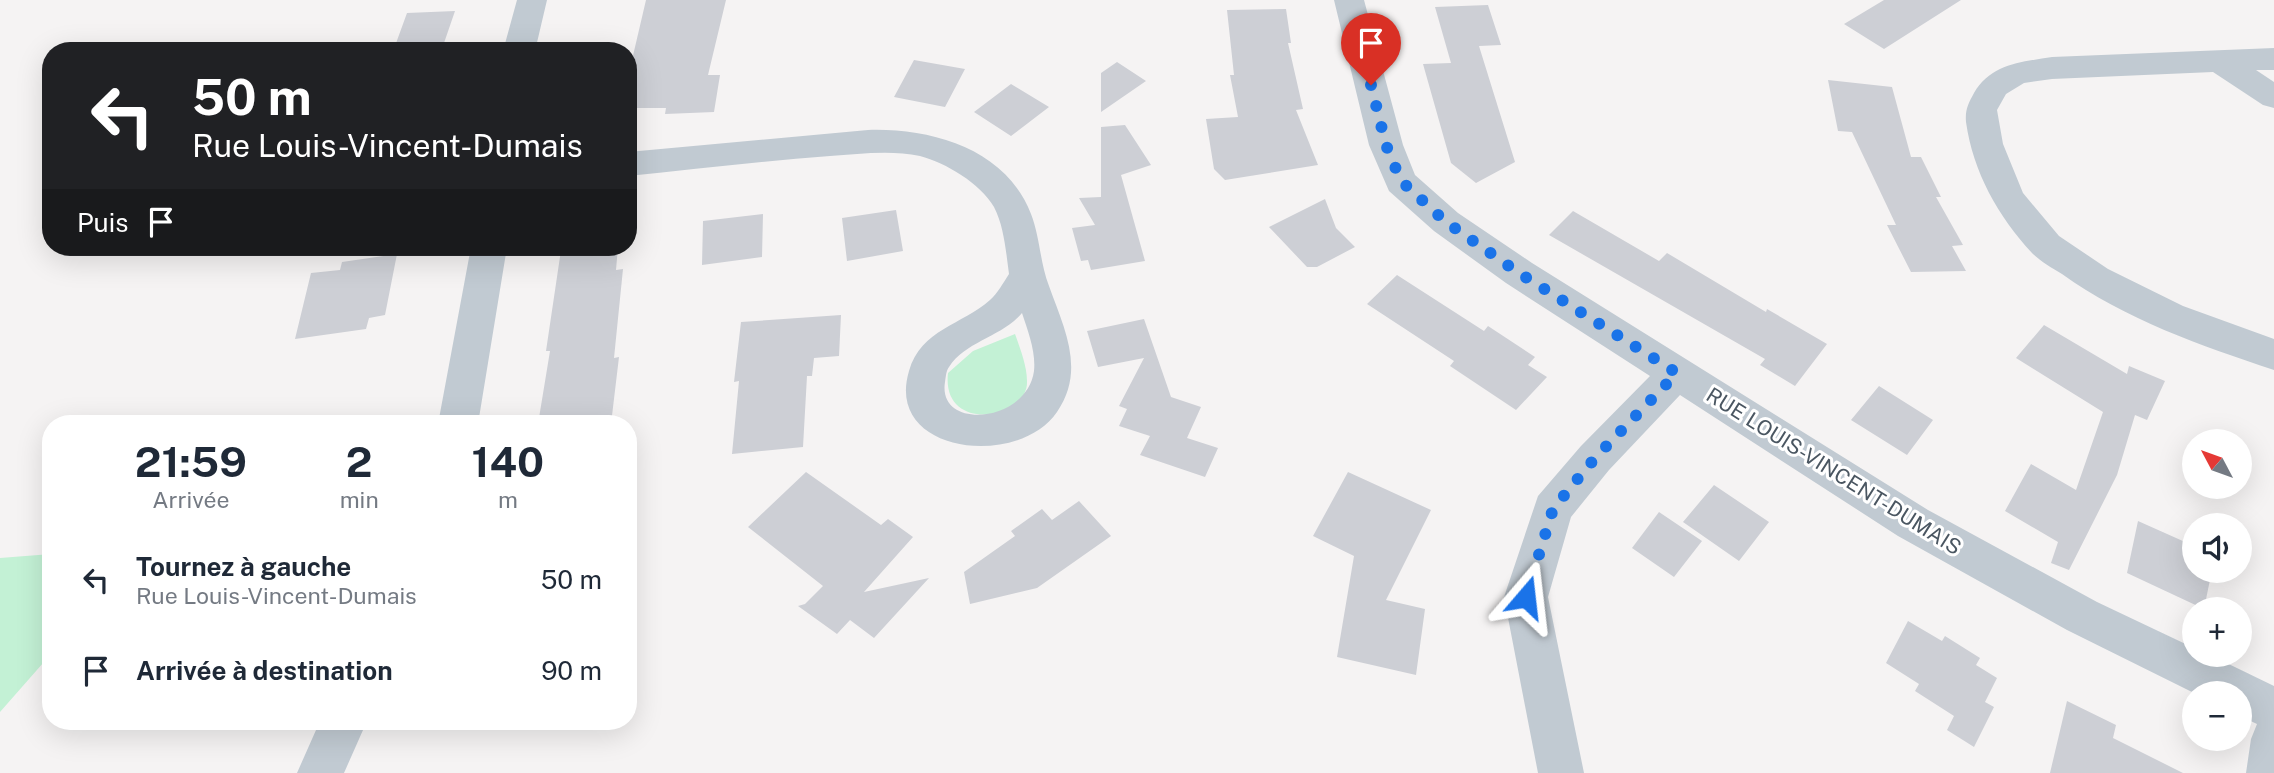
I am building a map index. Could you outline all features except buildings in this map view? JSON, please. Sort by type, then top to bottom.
[{"type":"street","points":[[521,42],[532,0]]},
{"type":"street","name":"RUE LOUIS-VINCENT-DUMAIS","points":[[1349,0],[1386,145],[1401,181],[1446,222],[1913,523],[2082,616],[2274,709]]},
{"type":"street","points":[[2274,59],[2052,68],[2016,73],[1994,87],[1981,110],[1986,144],[2008,199],[2046,245],[2095,279],[2170,316],[2274,355]]},
{"type":"street","points":[[2220,62],[2274,97]]},
{"type":"street","points":[[637,163],[812,145],[880,141],[919,144],[950,153],[981,172],[1006,199],[1020,233],[1027,275]]},
{"type":"street","points":[[460,415],[487,256]]},
{"type":"street","points":[[1561,773],[1526,597],[1553,509],[1595,458],[1677,373]]},
{"type":"street","points":[[320,773],[340,730]]},
{"type":"street","points":[[2269,773],[2274,739]]},
{"type":"green space","points":[[1015,334],[1026,369],[1024,394],[1015,405],[1001,412],[970,413],[958,405],[949,392],[948,373],[973,351]]},
{"type":"green space","points":[[42,555],[42,664],[0,712],[0,558]]},
{"type":"route","points":[[1371,85],[1386,145],[1401,181],[1446,222],[1519,273],[1677,373],[1595,458],[1553,509],[1526,597]]}]
